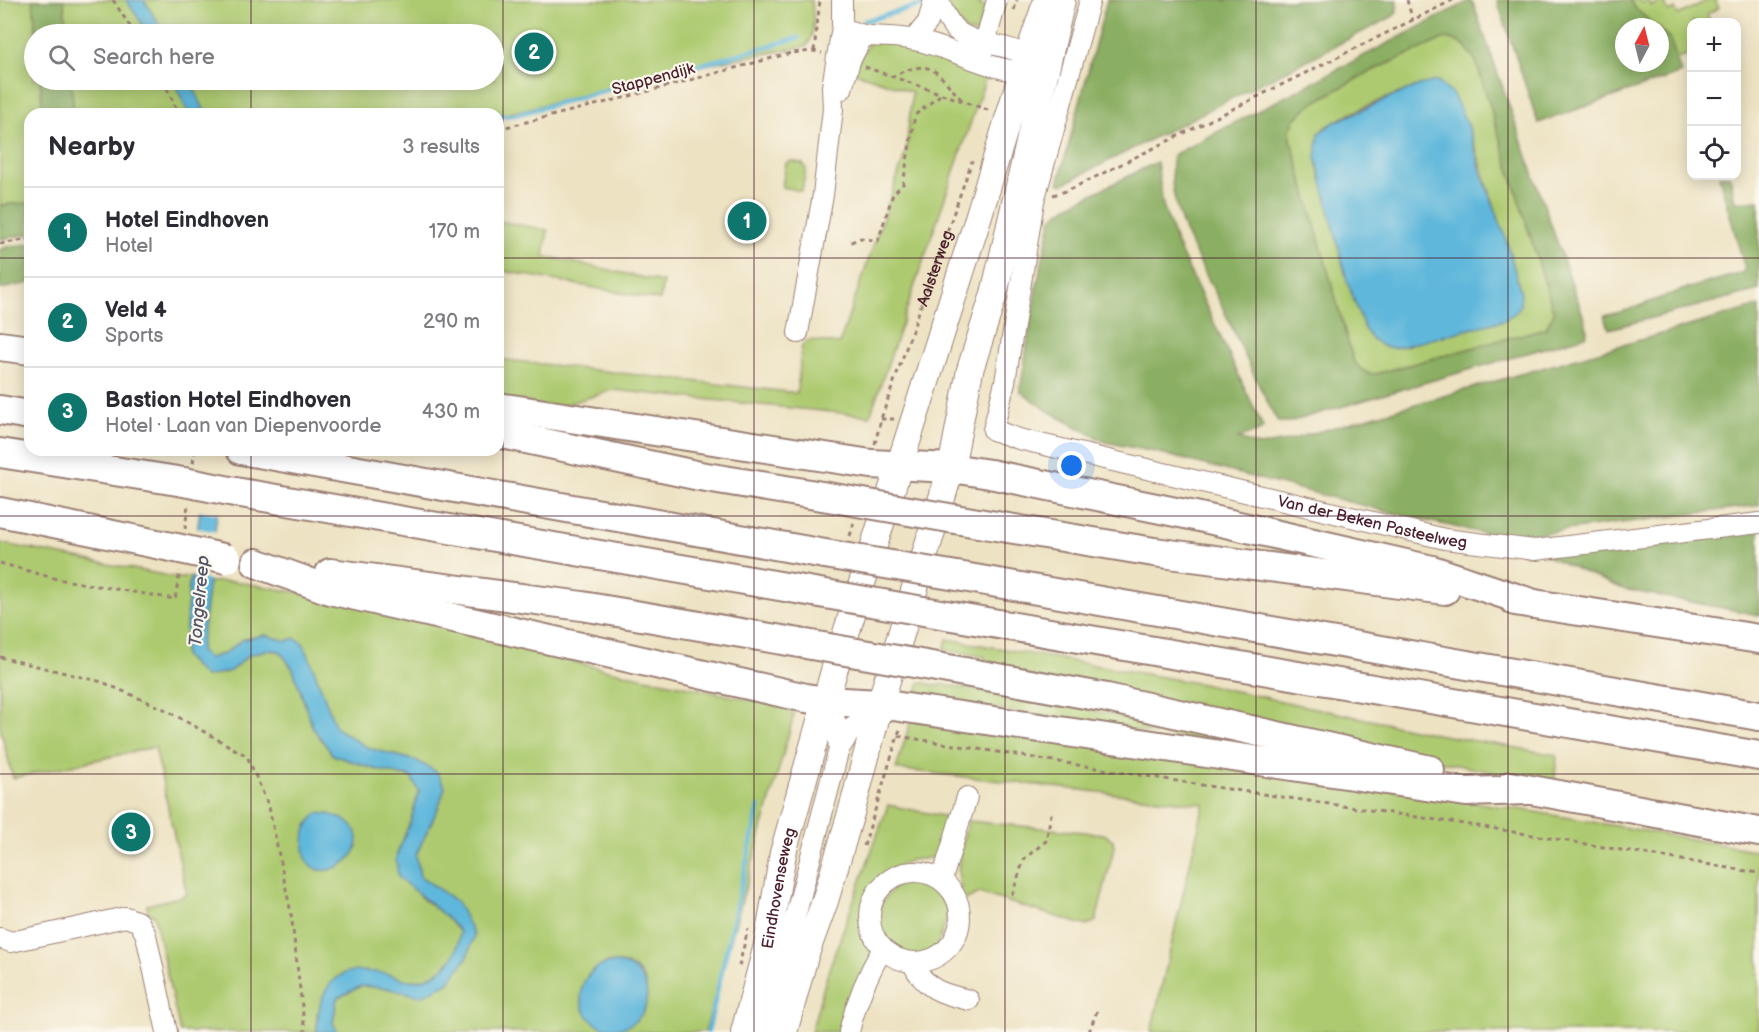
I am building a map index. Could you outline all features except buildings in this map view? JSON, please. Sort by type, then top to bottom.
[{"type":"highway","points":[[0,346],[24,349]]},
{"type":"highway","points":[[504,408],[871,464],[951,468],[990,474],[1195,516],[1432,570],[1534,604]]},
{"type":"highway","points":[[0,410],[24,414]]},
{"type":"highway","points":[[504,433],[700,476],[1154,552],[1383,581],[1759,639]]},
{"type":"highway","points":[[0,453],[184,482],[1759,756]]},
{"type":"highway","points":[[276,456],[1429,660],[1759,716]]},
{"type":"highway","points":[[0,512],[256,564],[582,606],[937,667],[1107,698],[1527,790],[1759,832]]},
{"type":"highway","points":[[256,564],[330,590],[665,667],[826,701],[880,704],[1466,792],[1527,790]]},
{"type":"main road","name":"Aalsterweg","points":[[814,743],[834,671],[913,418],[1031,66],[1047,0]]},
{"type":"main road","name":"Aalsterweg","points":[[784,1032],[805,956],[825,901],[880,704],[951,468],[970,370],[994,294],[1006,239],[1031,66],[1062,0]]},
{"type":"main road","name":"Eindhovenseweg","points":[[744,1032],[767,945],[783,853],[814,743]]},
{"type":"street","points":[[798,333],[823,195],[833,109],[842,90],[842,0]]},
{"type":"street","points":[[914,39],[928,22],[934,0]]},
{"type":"street","points":[[938,0],[956,30],[1031,66]]},
{"type":"street","points":[[979,61],[997,0]]},
{"type":"street","name":"Aalsterweg","points":[[993,430],[1009,364],[1034,201],[1090,0]]},
{"type":"street","points":[[842,27],[863,36],[914,39],[979,61],[1031,66]]},
{"type":"street","points":[[843,59],[863,36]]},
{"type":"street","name":"Aalsterweg","points":[[1006,239],[1022,214],[1034,201]]},
{"type":"street","name":"Van der Beken Pasteelweg","points":[[993,430],[1019,439],[1445,539],[1535,550],[1759,523]]},
{"type":"street","points":[[826,701],[836,723],[839,749]]},
{"type":"street","points":[[839,749],[854,726],[880,704]]},
{"type":"street","name":"Eindhovenseweg","points":[[765,1032],[839,749]]},
{"type":"street","points":[[942,879],[967,796]]},
{"type":"street","points":[[914,871],[929,873],[942,879],[955,892],[960,915],[952,943],[935,959],[919,963],[903,961],[883,948],[871,928],[870,912],[875,898],[887,883],[898,875],[914,871]]},
{"type":"street","points":[[0,938],[11,942],[126,917],[139,922],[146,936],[167,1032]]},
{"type":"street","points":[[849,1032],[854,1010],[883,948]]},
{"type":"street","points":[[912,962],[918,976],[929,986],[949,996],[969,1000]]},
{"type":"path","points":[[113,0],[129,24]]},
{"type":"path","name":"Stappendijk","points":[[504,128],[791,53],[814,51],[820,0]]},
{"type":"path","points":[[1407,0],[1413,21]]},
{"type":"path","points":[[1034,201],[1069,190],[1453,0]]},
{"type":"path","points":[[843,59],[988,110]]},
{"type":"path","points":[[891,77],[911,67],[927,67],[938,74],[964,102]]},
{"type":"path","points":[[168,90],[176,108]]},
{"type":"path","points":[[851,242],[861,238],[878,241],[893,194],[903,184],[915,115],[941,94]]},
{"type":"path","name":"Aalsterweg","points":[[913,418],[881,419],[975,151]]},
{"type":"path","points":[[0,244],[24,240]]},
{"type":"path","points":[[0,657],[102,682],[164,709],[247,756],[269,807],[278,849],[291,913],[305,1032]]},
{"type":"path","points":[[898,736],[1208,786],[1484,826],[1759,873]]},
{"type":"path","points":[[1012,895],[1024,859],[1046,841],[1052,809]]},
{"type":"path","points":[[1089,1032],[1096,1011]]},
{"type":"green space","points":[[0,0],[811,0],[813,23],[807,46],[718,62],[504,115],[504,108],[24,108],[24,203],[0,205]]},
{"type":"green space","points":[[33,0],[64,0],[66,24],[35,24]]},
{"type":"green space","points":[[943,0],[980,0],[979,4],[986,7],[976,34],[965,30]]},
{"type":"green space","points":[[1107,0],[1397,0],[1397,12],[1392,17],[1063,184],[1058,184]]},
{"type":"green space","points":[[1497,0],[1630,0],[1646,18],[1615,18],[1615,72],[1669,72],[1670,39],[1681,73],[1538,123]]},
{"type":"green space","points":[[1630,0],[1640,0],[1642,3],[1648,0],[1651,6],[1663,0],[1669,12],[1675,9],[1678,15],[1708,0],[1715,0],[1719,8],[1707,14],[1709,18],[1687,18],[1687,56],[1676,59],[1669,38],[1669,18],[1646,18]]},
{"type":"green space","points":[[1469,1],[1473,3],[1586,324],[1586,336],[1289,422],[1278,422],[1186,233],[1174,194],[1173,155]],"holes":[[[1445,38],[1463,45],[1476,61],[1554,313],[1546,328],[1376,374],[1368,373],[1353,360],[1290,130],[1295,119],[1308,106],[1363,75]]]},
{"type":"green space","points":[[1445,38],[1459,43],[1473,56],[1554,313],[1546,328],[1375,374],[1362,370],[1353,360],[1290,130],[1295,119],[1308,106],[1363,75]],"holes":[[[1438,81],[1468,125],[1511,256],[1504,320],[1408,345],[1393,348],[1382,346],[1317,166],[1319,133],[1342,118],[1376,103]]]},
{"type":"green space","points":[[894,40],[988,72],[870,416],[613,390],[558,407],[504,400],[504,360],[797,393],[802,345],[809,340],[839,344],[906,152],[912,92],[851,71],[869,43]]},
{"type":"green space","points":[[41,90],[72,90],[73,108],[42,108]]},
{"type":"green space","points":[[792,161],[803,164],[806,168],[802,191],[782,187],[786,163]]},
{"type":"green space","points":[[1157,162],[1163,205],[1176,242],[1263,427],[1261,430],[1238,439],[1260,446],[1286,441],[1759,306],[1759,505],[1501,537],[1400,515],[1155,452],[1105,442],[1050,412],[1020,391],[1036,289],[1052,218],[1066,207]]},
{"type":"green space","points":[[1720,180],[1731,180],[1735,202],[1759,200],[1759,290],[1609,329],[1604,316],[1742,273],[1745,269]]},
{"type":"green space","points":[[24,203],[24,235],[0,239],[0,205]]},
{"type":"green space","points":[[504,222],[548,230],[544,256],[663,282],[660,300],[504,271]]},
{"type":"green space","points":[[24,245],[24,284],[0,289],[0,249]]},
{"type":"green space","points":[[1759,529],[1759,615],[1623,589],[1544,555]]},
{"type":"green space","points":[[0,543],[179,578],[192,577],[189,584],[184,656],[205,677],[230,671],[249,655],[266,650],[280,651],[293,669],[313,728],[333,755],[378,770],[411,777],[419,791],[411,820],[396,857],[421,898],[447,917],[460,932],[456,953],[444,968],[425,979],[410,981],[391,975],[368,972],[317,1013],[317,1032],[180,1032],[154,915],[148,913],[147,905],[187,895],[155,747],[13,778],[0,728]]},
{"type":"green space","points":[[233,581],[329,598],[516,643],[567,660],[608,670],[788,708],[794,715],[705,1032],[337,1032],[333,1023],[337,998],[361,986],[386,988],[421,996],[467,958],[457,902],[420,877],[416,855],[439,806],[417,761],[368,748],[335,728],[303,643],[265,635],[242,640],[224,654],[209,658],[200,652],[209,582]],"holes":[[[607,963],[626,964],[638,971],[645,982],[646,994],[641,1007],[631,1017],[616,1023],[597,1024],[587,976]]]},
{"type":"green space","points":[[947,639],[1202,684],[1436,734],[1557,755],[1554,785],[983,667],[985,657],[944,650]]},
{"type":"green space","points":[[920,682],[1057,703],[1387,771],[916,696]]},
{"type":"green space","points":[[911,720],[972,724],[1524,810],[1759,851],[1759,1032],[1151,1032],[1204,804],[896,769]]},
{"type":"green space","points":[[888,805],[953,818],[939,857],[911,860],[893,869],[873,892],[865,913],[865,924],[872,953],[843,1032],[811,1032],[828,972]]},
{"type":"green space","points":[[968,821],[1104,834],[1113,840],[1114,848],[1096,921],[1087,926],[979,893],[965,900],[958,870]]},
{"type":"green space","points":[[924,878],[934,881],[945,892],[947,916],[940,940],[934,950],[919,958],[907,957],[897,954],[884,944],[879,936],[877,918],[884,900],[898,886],[904,882]]},
{"type":"water","points":[[126,0],[144,0],[159,24],[142,24]]},
{"type":"water","points":[[1438,81],[1453,95],[1468,125],[1482,174],[1505,236],[1521,293],[1520,306],[1516,312],[1504,320],[1408,345],[1393,348],[1382,346],[1365,330],[1347,281],[1316,158],[1319,133],[1333,123],[1419,85]]},
{"type":"water","points":[[178,90],[195,90],[203,108],[186,108]]},
{"type":"water","name":"Tongelreep","points":[[206,456],[224,456],[200,652],[209,658],[224,654],[242,640],[265,635],[287,641],[295,638],[303,643],[309,656],[336,728],[368,748],[417,761],[437,772],[445,787],[439,806],[416,855],[420,876],[457,902],[474,935],[467,958],[448,983],[421,996],[386,988],[361,986],[337,998],[333,1023],[337,1032],[317,1032],[322,998],[337,978],[345,973],[361,971],[387,974],[409,980],[423,979],[437,972],[449,962],[457,946],[460,932],[438,910],[398,877],[396,857],[411,820],[419,791],[411,777],[378,770],[333,755],[313,728],[293,669],[280,651],[266,650],[249,655],[230,671],[205,677],[184,656],[189,584],[192,577]]},
{"type":"water","points":[[318,813],[343,819],[355,830],[358,841],[355,852],[336,868],[325,870],[314,868],[307,860],[304,835],[306,827]]},
{"type":"water","points":[[614,963],[627,966],[637,973],[644,983],[647,996],[644,1009],[637,1019],[627,1026],[614,1029],[601,1026],[591,1019],[584,1009],[581,996],[584,983],[591,973],[601,966]]},
{"type":"pier","points":[[203,456],[227,456],[220,514],[197,510]]},
{"type":"pier","points":[[195,528],[218,532],[212,581],[189,576]]},
{"type":"waterway","points":[[864,21],[922,5]]},
{"type":"waterway","points":[[504,116],[515,115],[798,38]]},
{"type":"waterway","points":[[708,1032],[759,807]]},
{"type":"place","name":"Veld 4","points":[[534,52]]},
{"type":"place","name":"Hotel Eindhoven","points":[[747,221]]},
{"type":"place","name":"Bastion Hotel Eindhoven","points":[[131,832]]}]
